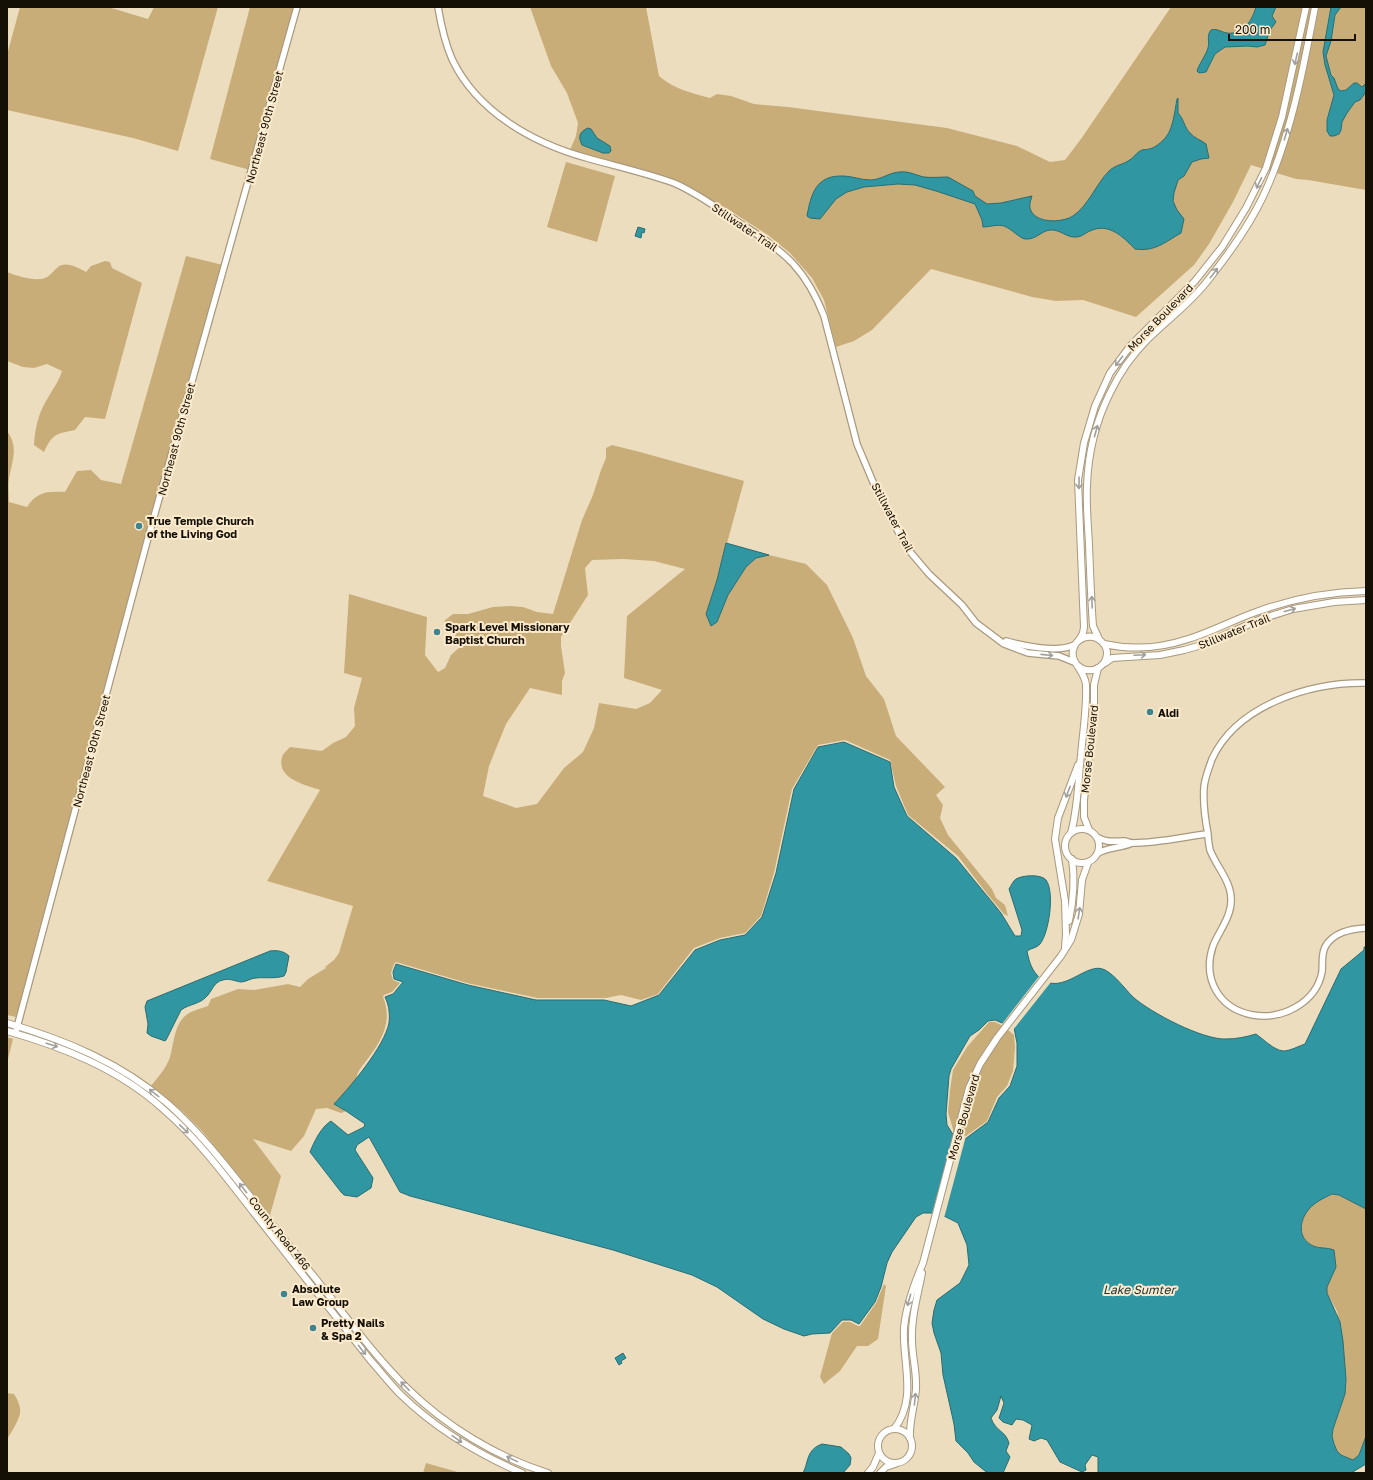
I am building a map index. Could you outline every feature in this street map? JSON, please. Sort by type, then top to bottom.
[{"type":"main road","name":"Morse Boulevard","points":[[1076,643],[1083,633],[1084,627],[1078,480],[1084,443],[1095,406],[1110,373],[1131,345],[1195,281],[1222,247],[1246,208],[1266,168],[1282,117],[1306,7]]},
{"type":"main road","name":"Morse Boulevard","points":[[1101,642],[1093,626],[1087,487],[1089,457],[1098,423],[1110,393],[1125,368],[1147,340],[1204,286],[1229,253],[1254,214],[1269,184],[1292,112],[1308,46],[1315,7]]},
{"type":"main road","name":"Stillwater Trail","points":[[1101,642],[1128,648],[1163,646],[1188,639],[1255,612],[1296,599],[1341,592],[1366,591]]},
{"type":"main road","name":"Stillwater Trail","points":[[1101,666],[1112,658],[1160,654],[1202,645],[1261,619],[1293,609],[1334,602],[1366,600]]},
{"type":"main road","points":[[1088,636],[1101,642],[1107,654],[1101,666],[1094,670],[1085,670],[1076,664],[1072,651],[1076,643],[1088,636]]},
{"type":"main road","name":"Morse Boulevard","points":[[1071,833],[1076,814],[1086,706],[1085,680],[1083,673],[1076,664]]},
{"type":"main road","name":"Morse Boulevard","points":[[1089,830],[1084,817],[1084,800],[1094,716],[1094,685],[1101,666]]},
{"type":"main road","name":"Morse Boulevard","points":[[1065,948],[1066,901],[1055,838],[1058,818],[1081,755]]},
{"type":"main road","points":[[1083,828],[1089,830],[1097,837],[1100,846],[1094,859],[1081,863],[1072,859],[1066,851],[1065,845],[1067,838],[1076,829],[1083,828]]},
{"type":"main road","name":"Morse Boulevard","points":[[1066,935],[1070,916],[1073,882],[1072,859]]},
{"type":"main road","name":"Morse Boulevard","points":[[910,1438],[910,1425],[916,1387],[912,1340],[913,1322],[923,1263],[962,1120],[969,1088],[980,1064],[997,1038],[1071,940],[1078,919],[1082,880],[1088,862]]},
{"type":"main road","name":"County Road 466","points":[[7,1023],[60,1040],[99,1057],[134,1077],[166,1102],[202,1136],[358,1332],[407,1388],[439,1415],[468,1436],[518,1462],[548,1473]]},
{"type":"main road","name":"County Road 466","points":[[7,1031],[58,1047],[97,1064],[130,1084],[162,1108],[197,1142],[370,1360],[400,1394],[417,1409],[463,1443],[489,1458],[522,1473]]},
{"type":"main road","name":"Morse Boulevard","points":[[894,1429],[903,1415],[908,1386],[904,1349],[906,1308],[923,1263]]},
{"type":"main road","points":[[880,1473],[886,1467],[897,1463],[905,1460],[912,1452],[910,1438],[903,1431],[894,1429],[886,1432],[880,1438],[878,1443],[880,1453],[887,1461],[897,1463]]},
{"type":"main road","points":[[868,1473],[874,1466],[880,1453]]},
{"type":"street","name":"Northeast 90th Street","points":[[15,1034],[148,538],[297,7]]},
{"type":"street","name":"Stillwater Trail","points":[[438,7],[452,59],[469,88],[496,114],[516,128],[556,148],[585,158],[661,179],[688,190],[774,246],[799,270],[815,295],[824,316],[857,444],[876,488],[902,539],[912,554],[929,574],[962,605],[976,623],[1004,644],[1028,653],[1059,656],[1076,664]]},
{"type":"street","name":"Stillwater Trail","points":[[996,638],[1012,643],[1047,648],[1064,648],[1076,643]]},
{"type":"street","points":[[1366,683],[1341,684],[1302,692],[1265,707],[1246,718],[1223,740],[1209,767],[1204,786],[1204,809],[1210,849],[1227,882],[1231,899],[1228,914],[1211,956],[1210,966],[1212,982],[1220,997],[1233,1008],[1242,1012],[1264,1016],[1286,1012],[1297,1007],[1312,995],[1322,973],[1325,947],[1332,939],[1342,932],[1358,928],[1366,928]]},
{"type":"street","points":[[1098,853],[1112,847],[1126,846],[1132,843],[1208,834]]},
{"type":"street","points":[[1097,837],[1110,842],[1125,841],[1132,843]]},
{"type":"shaded area","points":[[20,7],[108,7],[148,19],[154,7],[218,7],[178,151],[133,138],[7,110],[7,55]]},
{"type":"shaded area","points":[[250,7],[295,7],[250,170],[210,159]]},
{"type":"shaded area","points":[[530,7],[646,7],[659,76],[677,88],[689,92],[710,98],[717,94],[731,96],[754,104],[788,107],[947,128],[1017,146],[1050,162],[1065,160],[1171,7],[1366,7],[1366,190],[1296,179],[1251,165],[1233,202],[1209,244],[1194,265],[1136,317],[1083,300],[1056,301],[1032,297],[931,269],[872,330],[854,341],[836,347],[824,300],[812,278],[790,253],[768,235],[726,208],[662,176],[570,150],[576,136],[578,123],[567,93],[551,66]]},
{"type":"shaded area","points":[[566,162],[615,176],[597,242],[547,227]]},
{"type":"shaded area","points":[[186,256],[223,265],[16,1017],[7,1015],[7,431],[11,437],[14,448],[9,482],[9,502],[27,507],[35,498],[43,493],[65,492],[77,471],[91,470],[101,480],[121,484]]},
{"type":"shaded area","points":[[105,261],[110,262],[112,268],[142,283],[105,419],[85,417],[75,430],[56,435],[50,441],[44,452],[34,445],[35,432],[40,413],[62,371],[47,364],[34,368],[23,367],[7,361],[7,272],[32,279],[41,279],[48,276],[60,266],[68,265],[86,272],[91,266]]},
{"type":"shaded area","points":[[612,445],[744,481],[717,580],[706,614],[717,622],[728,595],[746,567],[756,558],[769,555],[806,564],[827,585],[853,638],[866,676],[884,699],[896,736],[945,787],[936,795],[943,805],[940,818],[948,835],[992,889],[996,898],[1005,905],[1008,916],[1004,914],[988,895],[958,856],[908,815],[896,786],[890,760],[845,740],[818,745],[792,789],[774,873],[761,916],[745,933],[720,938],[694,948],[658,994],[641,1000],[621,995],[606,998],[537,998],[467,983],[396,962],[391,973],[393,980],[400,983],[392,992],[384,995],[383,997],[387,1018],[382,1036],[372,1053],[359,1070],[353,1084],[335,1104],[346,1111],[341,1113],[327,1108],[316,1109],[304,1136],[291,1151],[253,1139],[281,1176],[270,1215],[202,1131],[182,1111],[151,1086],[167,1064],[176,1030],[181,1020],[185,1016],[193,1011],[208,1006],[211,999],[238,989],[254,990],[288,984],[300,987],[308,979],[326,968],[325,967],[334,960],[339,953],[353,906],[267,881],[320,790],[300,783],[288,776],[283,771],[281,765],[282,757],[290,747],[322,751],[333,743],[346,737],[355,726],[354,708],[362,678],[344,673],[349,594],[427,617],[425,655],[438,672],[445,668],[451,655],[461,646],[448,623],[444,621],[453,614],[468,614],[493,607],[510,606],[523,607],[537,612],[553,614],[582,520],[593,495],[606,458],[606,448]],"holes":[[[623,559],[654,561],[685,569],[627,616],[624,678],[662,690],[650,703],[636,709],[599,703],[594,728],[583,752],[564,768],[537,804],[516,808],[483,796],[489,766],[506,724],[530,688],[562,695],[562,681],[565,673],[561,637],[588,595],[585,568],[592,560]]]},
{"type":"shaded area","points":[[989,1022],[995,1022],[1003,1026],[978,1062],[956,1133],[954,1133],[948,1112],[953,1070],[967,1047]]},
{"type":"shaded area","points":[[1007,1029],[1014,1035],[1015,1047],[1013,1071],[1007,1086],[997,1097],[987,1121],[966,1136],[960,1134],[971,1089],[982,1065]]},
{"type":"shaded area","points":[[7,1037],[13,1039],[7,1063]]},
{"type":"shaded area","points":[[1332,1194],[1339,1195],[1366,1209],[1366,1436],[1359,1455],[1353,1460],[1341,1455],[1337,1451],[1332,1436],[1345,1394],[1346,1379],[1343,1341],[1337,1311],[1327,1293],[1327,1287],[1336,1267],[1334,1250],[1313,1246],[1308,1243],[1304,1239],[1301,1229],[1303,1219],[1309,1209],[1317,1202]]},
{"type":"shaded area","points":[[884,1284],[886,1286],[878,1339],[868,1346],[857,1346],[840,1371],[824,1384],[820,1377],[832,1333],[843,1322],[850,1322],[860,1326],[876,1303]]},
{"type":"shaded area","points":[[7,1393],[14,1394],[20,1410],[17,1423],[7,1439]]},
{"type":"shaded area","points":[[426,1463],[461,1473],[423,1473]]},
{"type":"water","points":[[1256,7],[1276,7],[1272,16],[1276,22],[1270,30],[1265,45],[1257,47],[1225,47],[1215,54],[1206,72],[1199,73],[1197,71],[1206,54],[1211,30],[1227,33],[1238,32],[1249,22]]},
{"type":"water","points":[[1331,7],[1341,7],[1335,15],[1331,41],[1326,56],[1331,75],[1334,78],[1338,89],[1341,91],[1346,90],[1354,83],[1357,83],[1362,87],[1366,83],[1366,92],[1360,100],[1355,102],[1347,113],[1342,122],[1339,134],[1334,136],[1330,136],[1327,131],[1327,120],[1334,95],[1325,65],[1323,52]]},
{"type":"water","points":[[1178,98],[1178,113],[1190,133],[1206,144],[1209,158],[1192,162],[1184,176],[1178,180],[1173,201],[1177,210],[1184,219],[1181,233],[1154,248],[1142,250],[1135,249],[1115,232],[1103,228],[1090,231],[1076,237],[1050,230],[1035,237],[1025,239],[1001,225],[983,227],[982,220],[975,204],[915,185],[898,184],[864,187],[847,192],[836,199],[820,219],[810,218],[807,216],[816,187],[827,179],[843,176],[874,180],[896,172],[903,172],[924,177],[948,177],[973,191],[975,196],[987,204],[1001,203],[1032,196],[1030,208],[1037,217],[1049,221],[1062,220],[1073,216],[1084,206],[1104,176],[1111,169],[1130,160],[1141,150],[1156,146],[1164,139],[1172,124]]},
{"type":"water","points":[[588,128],[591,129],[597,138],[610,146],[611,151],[609,153],[603,153],[582,145],[580,135]]},
{"type":"water","points":[[638,227],[645,229],[644,233],[642,232],[641,238],[635,236]]},
{"type":"water","points":[[726,543],[769,555],[756,558],[746,567],[728,595],[717,622],[711,626],[706,614],[717,580]]},
{"type":"water","name":"Lake Sumter","points":[[844,742],[890,762],[894,787],[907,816],[956,858],[1001,913],[1015,936],[1021,936],[1022,930],[1009,889],[1015,880],[1023,877],[1036,876],[1046,880],[1049,886],[1050,894],[1050,912],[1046,931],[1040,944],[1027,951],[1030,963],[1035,972],[1040,978],[1049,983],[1066,981],[1098,968],[1105,970],[1113,975],[1133,997],[1164,1018],[1204,1035],[1216,1038],[1234,1039],[1256,1034],[1276,1049],[1286,1051],[1305,1044],[1341,969],[1364,950],[1364,947],[1366,947],[1366,1209],[1339,1195],[1332,1194],[1317,1202],[1309,1209],[1303,1219],[1301,1229],[1304,1239],[1308,1243],[1313,1246],[1334,1250],[1336,1267],[1327,1287],[1327,1293],[1340,1322],[1346,1379],[1345,1394],[1332,1436],[1337,1451],[1341,1455],[1353,1460],[1359,1455],[1366,1436],[1366,1464],[1351,1473],[1098,1473],[1098,1457],[1092,1455],[1085,1465],[1086,1470],[1082,1472],[1060,1462],[1047,1440],[1041,1438],[1034,1441],[1029,1439],[1032,1425],[1023,1420],[1016,1419],[1012,1425],[1003,1422],[999,1418],[1004,1403],[1001,1396],[997,1410],[991,1418],[995,1426],[1003,1433],[1009,1443],[1006,1451],[1010,1457],[1003,1473],[989,1473],[985,1471],[974,1462],[968,1453],[956,1441],[954,1424],[943,1375],[941,1353],[932,1323],[937,1300],[960,1283],[969,1265],[967,1245],[958,1223],[938,1213],[923,1213],[916,1217],[892,1252],[875,1302],[859,1324],[851,1320],[842,1320],[830,1333],[804,1336],[763,1319],[717,1287],[692,1275],[613,1250],[410,1196],[400,1192],[369,1137],[357,1145],[355,1150],[373,1178],[371,1188],[357,1197],[344,1195],[310,1152],[321,1131],[331,1121],[348,1135],[364,1127],[365,1124],[334,1104],[366,1066],[386,1033],[389,1023],[389,1016],[385,997],[393,994],[403,982],[394,979],[393,972],[396,964],[468,985],[536,1000],[604,1000],[631,1006],[659,995],[695,950],[720,940],[745,935],[762,917],[776,873],[794,789],[818,747]],"holes":[[[995,1020],[1014,1028],[1017,1043],[1017,1066],[1010,1086],[999,1098],[988,1122],[965,1139],[961,1140],[954,1136],[947,1125],[946,1114],[949,1076],[951,1069],[970,1036],[988,1021]]]},
{"type":"water","points":[[270,951],[280,951],[289,956],[284,976],[254,978],[241,982],[227,979],[220,981],[204,999],[181,1010],[165,1041],[147,1033],[148,1024],[145,1007],[147,1001]]},
{"type":"water","points":[[623,1353],[626,1358],[621,1361],[622,1363],[619,1365],[615,1358]]},
{"type":"water","points":[[822,1444],[841,1447],[849,1454],[851,1458],[850,1465],[843,1473],[803,1473],[813,1449]]},
{"type":"pier","points":[[1040,975],[1044,979],[1051,982],[1013,1030],[1002,1024]]},
{"type":"pier","points":[[954,1133],[961,1138],[966,1136],[944,1218],[932,1214]]},
{"type":"place","name":"True Temple Church of the Living God","points":[[139,526]]},
{"type":"place","name":"Spark Level Missionary Baptist Church","points":[[437,632]]},
{"type":"place","name":"Aldi","points":[[1150,712]]},
{"type":"place","name":"Absolute Law Group","points":[[284,1294]]},
{"type":"place","name":"Pretty Nails & Spa 2","points":[[313,1328]]}]
